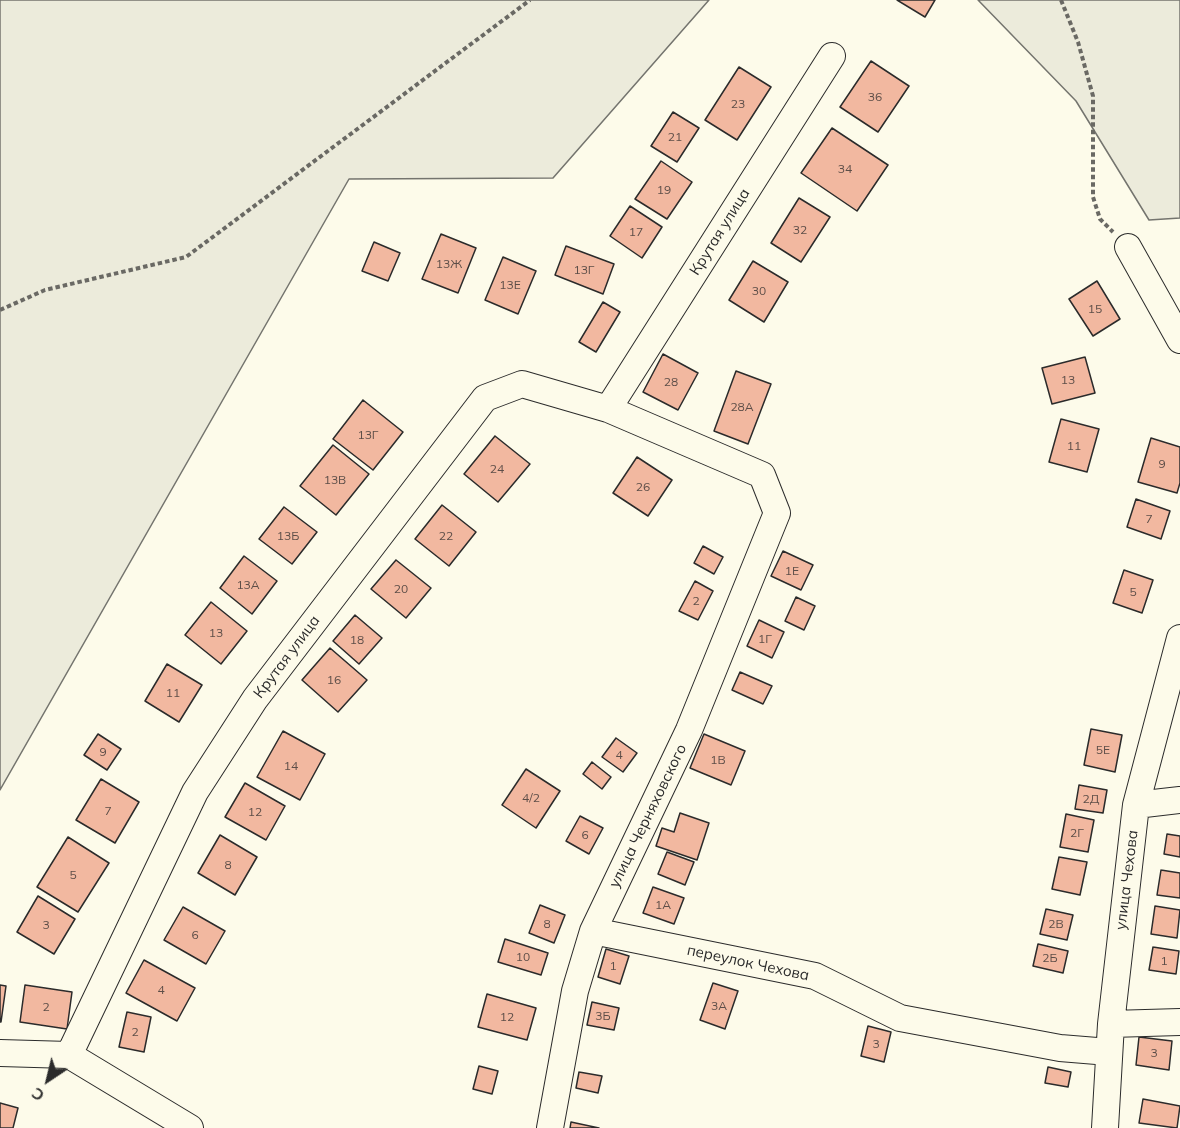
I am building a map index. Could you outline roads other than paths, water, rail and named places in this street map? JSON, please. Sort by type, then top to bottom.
[{"type":"street","name":"Крутая улица","points":[[608,409],[832,56]]},
{"type":"street","points":[[1128,247],[1180,340]]},
{"type":"street","name":"Крутая улица","points":[[69,1055],[195,792],[255,699],[485,398],[522,384],[608,409],[762,476],[777,513]]},
{"type":"street","name":"улица Черняховского","points":[[550,1128],[575,991],[593,931],[689,730],[777,513]]},
{"type":"street","name":"улица Чехова","points":[[1105,1128],[1111,1024],[1136,805],[1180,638]]},
{"type":"street","points":[[1136,805],[1180,800]]},
{"type":"street","name":"переулок Чехова","points":[[593,931],[815,976],[900,1017],[1060,1048],[1109,1052]]},
{"type":"street","points":[[1111,1024],[1180,1022]]},
{"type":"street","points":[[0,1053],[69,1055],[190,1128]]}]
